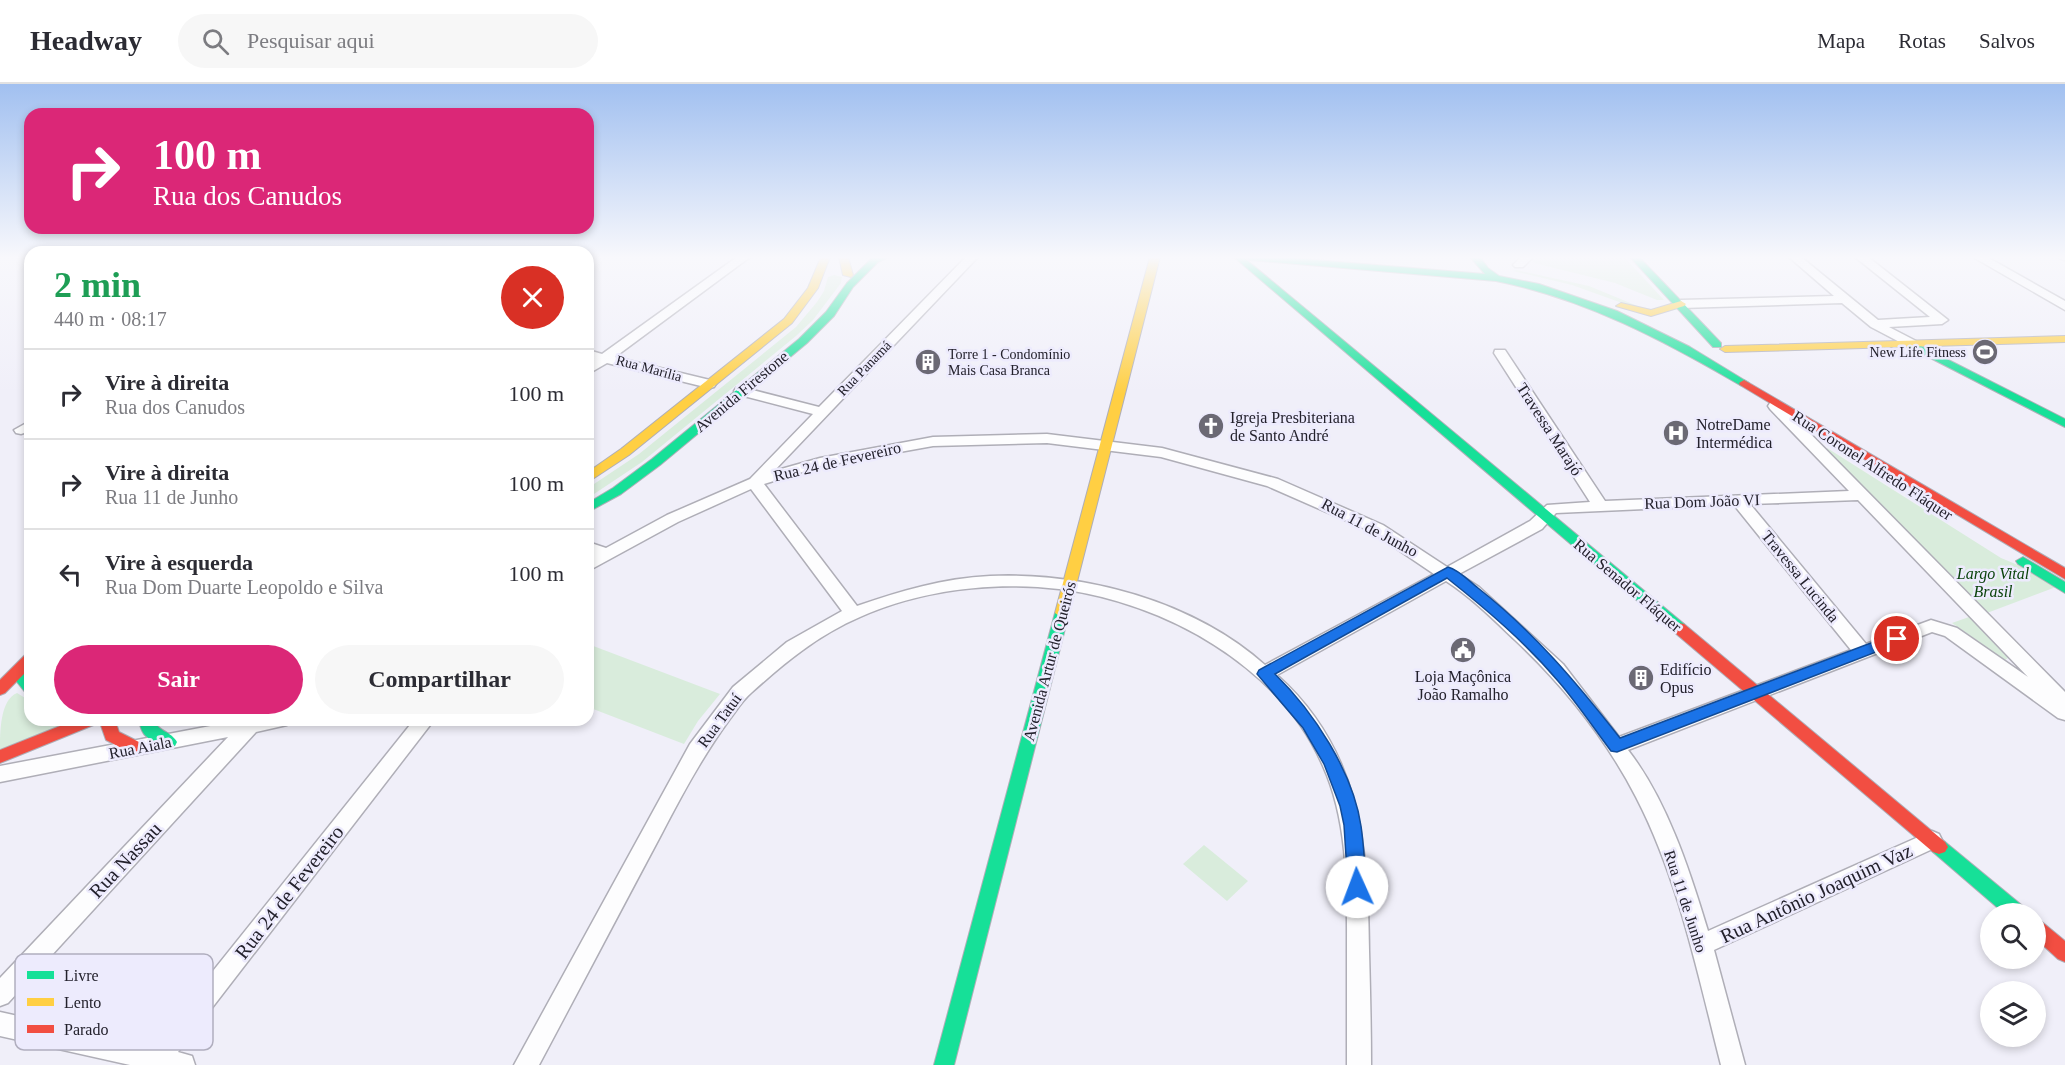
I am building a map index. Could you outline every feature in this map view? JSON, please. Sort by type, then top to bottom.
[{"type":"main road","name":"Avenida Firestone","points":[[594,474],[625,452],[788,321],[804,303]]},
{"type":"main road","name":"Avenida Firestone","points":[[594,504],[635,479],[822,323],[839,303]]},
{"type":"main road","name":"Avenida Artur de Queirós","points":[[944,1065],[1143,303]]},
{"type":"main road","name":"Rua Senador Fláquer","points":[[1293,303],[2006,903]]},
{"type":"main road","name":"Rua Coronel Alfredo Fláquer","points":[[1588,303],[1610,310],[1679,346],[1810,422],[1856,458],[2065,588]]},
{"type":"main road","points":[[1625,303],[1698,346],[1911,344],[2065,339]]},
{"type":"main road","points":[[1627,303],[1648,313],[1681,304],[1721,347]]},
{"type":"main road","points":[[1661,311],[1746,362]]},
{"type":"main road","points":[[1911,344],[2065,424]]},
{"type":"main road","points":[[1810,422],[2065,574]]},
{"type":"main road","points":[[0,689],[24,665]]},
{"type":"main road","points":[[16,673],[24,682]]},
{"type":"main road","points":[[0,701],[16,673]]},
{"type":"main road","points":[[0,757],[76,726]]},
{"type":"main road","points":[[109,726],[112,736],[137,748]]},
{"type":"main road","points":[[146,726],[149,731],[169,742]]},
{"type":"main road","points":[[2046,936],[2065,952]]},
{"type":"street","points":[[594,366],[681,303]]},
{"type":"street","name":"Rua Panamá","points":[[756,481],[927,303]]},
{"type":"street","points":[[1681,304],[1721,303]]},
{"type":"street","points":[[1850,303],[1875,324],[1911,344]]},
{"type":"street","points":[[1875,324],[1942,321],[1919,303]]},
{"type":"street","name":"Travessa Marajó","points":[[1500,353],[1600,505]]},
{"type":"street","name":"Rua Marília","points":[[594,355],[709,384]]},
{"type":"street","points":[[741,391],[821,412]]},
{"type":"street","points":[[1765,396],[2065,704]]},
{"type":"street","name":"Rua 24 de Fevereiro","points":[[594,562],[679,512],[756,481],[846,455],[917,443],[1013,437],[1106,443]]},
{"type":"street","name":"Rua 11 de Junho","points":[[1106,443],[1202,460],[1279,484],[1355,517],[1448,571],[1492,606],[1536,648],[1564,678],[1617,746],[1642,788],[1681,879],[1733,1065]]},
{"type":"street","points":[[756,481],[759,490],[853,613]]},
{"type":"street","name":"Rua Dom João VI","points":[[1544,514],[1556,507],[1862,495]]},
{"type":"street","name":"Travessa Lucinda","points":[[1738,500],[1863,652]]},
{"type":"street","points":[[1264,674],[1448,571],[1536,525],[1544,514]]},
{"type":"street","points":[[594,549],[607,554]]},
{"type":"street","name":"Rua Tatuí","points":[[526,1065],[697,749],[716,719],[738,692],[777,657],[821,628],[853,613],[891,599],[949,586],[1009,581],[1069,584],[1118,595],[1163,611],[1226,644],[1264,674],[1295,706],[1332,763],[1348,806],[1357,864],[1359,1065]]},
{"type":"street","points":[[1617,746],[1931,626],[1941,627],[1951,632],[2065,713]]},
{"type":"street","name":"Rua Aiala","points":[[0,774],[242,726]]},
{"type":"street","name":"Rua Nassau","points":[[38,954],[249,726]]},
{"type":"street","name":"Rua 24 de Fevereiro","points":[[213,990],[420,726]]},
{"type":"street","name":"Rua Antônio Joaquim Vaz","points":[[1701,945],[1932,840]]},
{"type":"street","name":"Rua Nassau","points":[[0,995],[15,979]]},
{"type":"street","points":[[0,1024],[15,1028]]},
{"type":"street","points":[[107,1050],[156,1062],[183,1065]]},
{"type":"street","name":"Rua 24 de Fevereiro","points":[[156,1062],[165,1050]]},
{"type":"green space","points":[[816,303],[826,303],[813,320],[796,336],[642,462],[594,494],[594,484],[639,454],[796,327]]},
{"type":"green space","points":[[1621,303],[1630,303],[1640,307],[1636,308]]},
{"type":"green space","name":"Largo Vital Brasil","points":[[1827,448],[2001,558],[2056,587],[1987,613],[1827,451]]},
{"type":"green space","points":[[1969,617],[2008,658],[2005,660],[1952,623]]},
{"type":"green space","points":[[594,646],[720,694],[698,721],[684,744],[594,709]]},
{"type":"green space","points":[[17,693],[24,697],[24,726],[59,726],[0,750],[4,709],[11,697]]},
{"type":"green space","points":[[1204,845],[1248,881],[1227,901],[1183,864]]},
{"type":"traffic: fast","points":[[594,504],[617,491],[656,462],[803,341],[830,314],[838,303]]},
{"type":"traffic: fast","points":[[1292,303],[1679,628]]},
{"type":"traffic: fast","points":[[1584,303],[1613,313],[1686,349],[1744,383]]},
{"type":"traffic: fast","points":[[1677,303],[1717,345]]},
{"type":"traffic: fast","points":[[1913,345],[2065,424]]},
{"type":"traffic: fast","points":[[2023,561],[2065,588]]},
{"type":"traffic: fast","points":[[944,1065],[1062,613]]},
{"type":"traffic: fast","points":[[17,673],[24,681]]},
{"type":"traffic: fast","points":[[148,726],[150,731],[169,742]]},
{"type":"traffic: fast","points":[[1939,847],[2006,903]]},
{"type":"traffic: slow","points":[[594,474],[625,452],[788,321],[802,303]]},
{"type":"traffic: slow","points":[[1062,613],[1143,303]]},
{"type":"traffic: slow","points":[[1621,306],[1651,313],[1681,304]]},
{"type":"traffic: slow","points":[[1725,349],[2065,339]]},
{"type":"traffic: jam","points":[[1744,383],[2065,574]]},
{"type":"traffic: jam","points":[[1679,628],[1939,847]]},
{"type":"traffic: jam","points":[[0,689],[24,665]]},
{"type":"traffic: jam","points":[[0,757],[76,726]]},
{"type":"traffic: jam","points":[[109,726],[112,736],[137,748]]},
{"type":"traffic: jam","points":[[2046,937],[2065,953]]},
{"type":"place","name":"New Life Fitness","points":[[1985,352]]},
{"type":"place","name":"Torre 1 - Condomínio Mais Casa Branca","points":[[928,362]]},
{"type":"place","name":"Igreja Presbiteriana de Santo André","points":[[1211,426]]},
{"type":"place","name":"NotreDame Intermédica","points":[[1676,433]]},
{"type":"place","name":"Loja Maçônica João Ramalho","points":[[1463,650]]},
{"type":"place","name":"Edifício Opus","points":[[1641,678]]},
{"type":"route","points":[[1357,887],[1353,825],[1332,763],[1309,724],[1281,689],[1264,674],[1448,571],[1506,618],[1536,648],[1564,678],[1617,746],[1897,639]]}]
